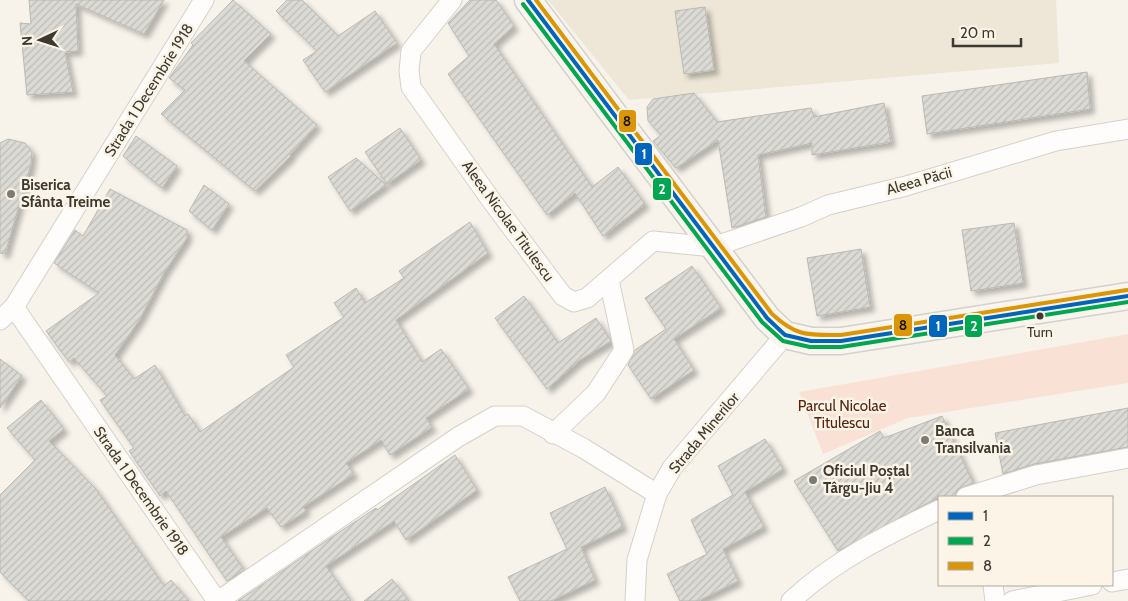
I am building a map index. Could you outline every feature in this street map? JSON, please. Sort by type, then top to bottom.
[{"type":"main road","points":[[528,0],[767,318],[785,335],[811,341],[841,341],[1128,296]]},
{"type":"street","name":"Strada 1 Decembrie 1918","points":[[0,320],[14,307],[204,0]]},
{"type":"street","name":"Aleea Nicolae Titulescu","points":[[452,0],[411,51],[408,71],[411,87],[491,200],[563,296],[574,302],[587,298],[652,241],[713,246]]},
{"type":"street","name":"Aleea Păcii","points":[[713,246],[801,217],[828,205],[906,186],[1056,141],[1128,129]]},
{"type":"street","points":[[553,434],[596,393],[624,350],[609,280]]},
{"type":"street","name":"Strada 1 Decembrie 1918","points":[[14,307],[218,601]]},
{"type":"street","name":"Strada Minerilor","points":[[635,601],[637,560],[657,494],[672,468],[732,400],[785,335]]},
{"type":"street","points":[[218,601],[458,436],[495,416],[523,416],[553,434],[583,448],[657,494]]},
{"type":"street","points":[[974,496],[1036,475],[1128,458]]},
{"type":"street","points":[[791,601],[810,583],[862,548],[938,510]]},
{"type":"street","points":[[1113,582],[1128,579]]},
{"type":"street","points":[[993,586],[995,601]]},
{"type":"street","points":[[1012,601],[1087,586]]},
{"type":"shaded area","points":[[548,0],[1056,0],[1059,63],[629,100]]},
{"type":"green space","name":"Parcul Nicolae Titulescu","points":[[1128,334],[1128,383],[908,418],[823,454],[799,392]]},
{"type":"building","points":[[29,0],[164,0],[144,34],[76,4],[78,51],[65,52],[73,92],[27,95],[20,23],[31,24]]},
{"type":"building","points":[[233,0],[271,34],[244,61],[317,125],[291,156],[255,191],[161,114],[185,90],[169,78],[193,45],[191,43]]},
{"type":"building","points":[[287,0],[302,0],[338,36],[375,11],[397,43],[325,92],[303,60],[317,51],[276,11]]},
{"type":"building","points":[[470,0],[496,0],[514,26],[494,44],[592,187],[618,167],[645,204],[603,236],[575,193],[547,215],[448,74],[469,56],[448,23]]},
{"type":"building","points":[[705,7],[714,70],[684,74],[675,11]]},
{"type":"building","points":[[1087,72],[1090,109],[927,134],[922,96]]},
{"type":"building","points":[[694,93],[717,122],[811,108],[814,117],[884,103],[891,142],[812,155],[812,143],[758,155],[766,217],[732,228],[718,140],[676,168],[653,141],[661,135],[648,121],[647,107],[653,99]]},
{"type":"building","points":[[400,128],[421,160],[387,184],[365,152]]},
{"type":"building","points":[[136,136],[177,166],[162,188],[123,156]]},
{"type":"building","name":"Biserica Sfânta Treime","points":[[8,139],[25,143],[32,152],[31,164],[5,254],[0,253],[0,143]]},
{"type":"building","points":[[356,158],[386,185],[350,211],[328,177]]},
{"type":"building","points":[[204,185],[229,204],[212,230],[189,211]]},
{"type":"building","points":[[110,189],[187,230],[187,238],[164,273],[140,319],[115,355],[134,379],[155,365],[185,416],[188,414],[200,432],[294,367],[286,355],[344,317],[334,303],[356,288],[365,303],[404,278],[399,271],[470,222],[488,253],[396,320],[422,362],[441,349],[469,389],[426,418],[432,427],[390,455],[381,440],[346,463],[354,474],[303,507],[306,511],[281,527],[267,508],[221,537],[244,570],[227,581],[166,491],[160,496],[129,451],[134,448],[100,400],[107,396],[74,358],[69,362],[46,331],[99,293],[54,263],[75,230],[83,236]]},
{"type":"building","points":[[1014,223],[1023,283],[971,291],[962,230]]},
{"type":"building","points":[[861,249],[870,307],[817,316],[807,258]]},
{"type":"building","points":[[692,266],[721,308],[674,339],[694,370],[651,399],[628,365],[635,350],[666,329],[645,298]]},
{"type":"building","points":[[524,296],[558,343],[596,318],[611,341],[580,360],[547,389],[495,318]]},
{"type":"building","points":[[0,359],[22,376],[0,408]]},
{"type":"building","points":[[41,400],[64,429],[49,441],[95,488],[164,586],[171,580],[189,601],[29,601],[0,572],[0,495],[35,460],[7,428]]},
{"type":"building","points":[[1128,408],[1128,447],[1034,464],[1003,474],[995,433]]},
{"type":"building","points":[[942,416],[973,483],[958,489],[955,496],[938,496],[838,551],[794,481],[880,431],[884,438]]},
{"type":"building","points":[[765,439],[783,469],[745,492],[764,527],[723,549],[738,581],[698,601],[680,601],[667,574],[707,554],[691,520],[733,495],[718,466]]},
{"type":"building","points":[[455,455],[477,490],[406,540],[394,521],[326,566],[351,601],[238,601],[376,508],[377,510]]},
{"type":"building","points":[[605,487],[623,527],[581,547],[595,580],[551,601],[520,601],[508,577],[567,549],[550,513]]},
{"type":"building","points":[[392,579],[409,601],[364,601]]},
{"type":"transit line","name":"1","points":[[528,0],[767,318],[785,335],[811,341],[841,341],[1128,296]]},
{"type":"transit line","name":"8","points":[[536,0],[772,314],[796,331],[811,334],[841,335],[1127,290]]},
{"type":"transit line","name":"2","points":[[523,4],[762,322],[783,341],[810,347],[841,347],[1128,302]]},
{"type":"place","name":"Biserica Sfânta Treime","points":[[11,194]]},
{"type":"place","name":"Turn","points":[[1040,316]]},
{"type":"place","name":"Banca Transilvania","points":[[925,440]]},
{"type":"place","name":"Oficiul Poștal Târgu-Jiu 4","points":[[813,480]]}]
